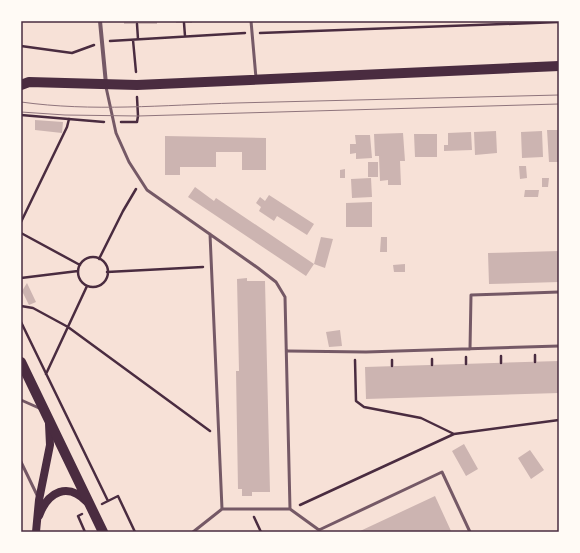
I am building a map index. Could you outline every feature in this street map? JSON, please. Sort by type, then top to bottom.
[{"type":"main road","points":[[24,83],[106,85],[256,80],[559,66]]},
{"type":"main road","points":[[21,362],[103,532]]},
{"type":"main road","points":[[36,528],[39,500],[50,445],[47,416]]},
{"type":"main road","points":[[36,528],[42,509],[48,500],[54,494],[61,491],[67,490],[75,492],[91,506]]},
{"type":"street","points":[[100,21],[106,85]]},
{"type":"lane","points":[[251,21],[256,80]]},
{"type":"lane","points":[[106,85],[116,133],[129,162],[147,190],[276,282],[285,297],[288,350],[290,509]]},
{"type":"lane","points":[[210,234],[222,509]]},
{"type":"lane","points":[[470,349],[471,294],[559,292]]},
{"type":"lane","points":[[288,350],[355,352],[559,346]]},
{"type":"lane","points":[[21,400],[38,408],[47,416]]},
{"type":"lane","points":[[21,462],[39,500]]},
{"type":"lane","points":[[193,532],[222,509],[290,509],[319,530],[442,472],[470,532]]},
{"type":"path","points":[[21,46],[72,53],[103,42],[185,36],[559,22]]},
{"type":"path","points":[[184,23],[185,36]]},
{"type":"path","points":[[137,24],[138,39]]},
{"type":"path","points":[[21,222],[67,127],[69,119]]},
{"type":"path","points":[[99,259],[123,211],[140,184]]},
{"type":"path","points":[[21,233],[80,265]]},
{"type":"path","points":[[90,258],[99,259],[106,266],[107,272],[105,280],[97,286],[87,286],[79,278],[78,271],[80,265],[90,258]]},
{"type":"path","points":[[107,272],[211,266]]},
{"type":"path","points":[[21,278],[78,271]]},
{"type":"path","points":[[46,374],[87,286]]},
{"type":"path","points":[[21,306],[32,308],[68,327],[218,437]]},
{"type":"path","points":[[21,322],[108,501]]},
{"type":"path","points":[[355,352],[356,401],[364,407],[421,418],[454,434]]},
{"type":"path","points":[[290,509],[454,434],[559,420]]},
{"type":"path","points":[[85,532],[78,516],[91,506],[108,501],[118,496],[135,532]]},
{"type":"path","points":[[251,509],[261,532]]},
{"type":"building","points":[[124,21],[161,22],[157,22],[157,24],[124,24]]},
{"type":"building","points":[[176,21],[192,21],[192,23],[176,23]]},
{"type":"building","points":[[35,120],[63,122],[62,133],[35,130]]},
{"type":"building","points":[[547,130],[559,130],[559,162],[549,162]]},
{"type":"building","points":[[496,131],[497,153],[475,155],[474,132]]},
{"type":"building","points":[[542,131],[543,157],[522,158],[521,132]]},
{"type":"building","points":[[471,132],[472,150],[444,151],[444,145],[448,145],[448,133]]},
{"type":"building","points":[[403,133],[405,161],[400,161],[401,185],[388,185],[388,180],[380,181],[379,156],[375,156],[374,134]]},
{"type":"building","points":[[414,134],[437,134],[437,157],[415,157]]},
{"type":"building","points":[[355,135],[370,135],[372,158],[356,159],[356,153],[350,154],[350,144],[356,144]]},
{"type":"building","points":[[165,136],[266,138],[266,170],[242,170],[242,152],[216,152],[216,167],[180,167],[180,175],[165,175]]},
{"type":"building","points":[[368,162],[378,162],[378,177],[368,177]]},
{"type":"building","points":[[519,166],[526,166],[527,178],[520,179]]},
{"type":"building","points":[[345,169],[345,178],[340,178],[340,170]]},
{"type":"building","points":[[371,178],[372,197],[352,198],[351,179]]},
{"type":"building","points":[[542,178],[549,178],[548,187],[542,187]]},
{"type":"building","points":[[195,187],[214,201],[216,198],[314,264],[306,276],[188,197]]},
{"type":"building","points":[[525,190],[539,190],[538,197],[524,197]]},
{"type":"building","points":[[269,195],[314,224],[307,235],[277,216],[274,221],[259,211],[261,207],[256,203],[260,197],[265,201]]},
{"type":"building","points":[[372,202],[372,227],[346,227],[346,203]]},
{"type":"building","points":[[321,237],[333,239],[325,268],[314,264]]},
{"type":"building","points":[[381,237],[387,237],[387,252],[380,252]]},
{"type":"building","points":[[559,251],[559,282],[489,284],[488,253]]},
{"type":"building","points":[[405,264],[405,272],[394,272],[393,265]]},
{"type":"building","points":[[247,278],[247,281],[265,281],[270,492],[252,492],[252,496],[242,496],[242,489],[238,489],[236,371],[239,371],[237,279]]},
{"type":"building","points":[[27,283],[36,302],[29,305],[22,291]]},
{"type":"building","points":[[340,330],[342,346],[329,347],[326,332]]},
{"type":"building","points":[[559,361],[559,393],[366,399],[365,367]]},
{"type":"building","points":[[464,444],[478,469],[466,476],[452,451]]},
{"type":"building","points":[[530,450],[544,470],[531,479],[518,458]]},
{"type":"building","points":[[435,496],[451,531],[449,532],[358,532]]},
{"type":"tram line","points":[[21,102],[74,107],[128,107],[559,95]]},
{"type":"tram line","points":[[21,112],[65,115],[138,116],[559,104]]}]
